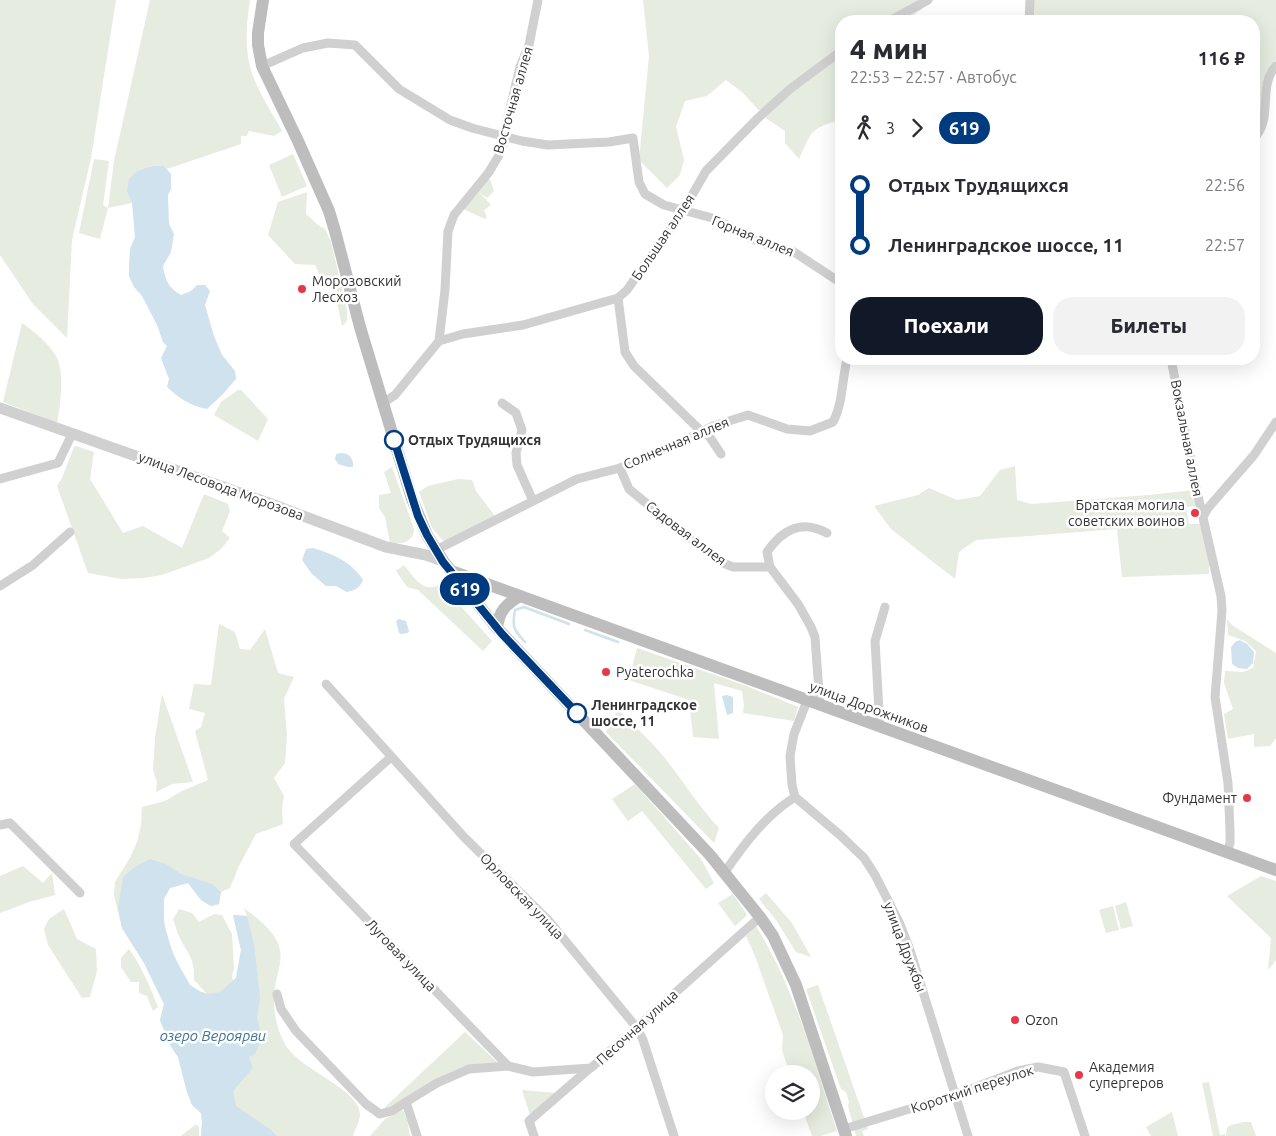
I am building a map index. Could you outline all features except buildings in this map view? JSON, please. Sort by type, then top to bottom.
[{"type":"main road","points":[[263,0],[258,33],[262,66],[329,211],[412,499],[427,535],[444,561],[497,628],[725,872],[760,917],[773,936],[796,985],[845,1133]]},
{"type":"main road","name":"улица Дорожников","points":[[444,561],[520,596],[1276,870]]},
{"type":"main road","points":[[497,628],[498,617],[503,609],[509,602],[520,596]]},
{"type":"street","name":"Восточная аллея","points":[[439,341],[445,290],[448,230],[458,209],[489,172],[499,155],[506,136],[507,121],[520,67],[529,45],[538,0]]},
{"type":"street","points":[[900,15],[928,0]]},
{"type":"street","points":[[1029,15],[1030,0]]},
{"type":"street","name":"Горная аллея","points":[[262,66],[303,48],[328,43],[355,45],[399,89],[450,120],[472,128],[522,141],[548,145],[609,142],[633,138],[639,182],[645,194],[664,205],[716,219],[744,235],[772,247],[794,252],[835,279]]},
{"type":"street","name":"Большая аллея","points":[[618,298],[627,290],[682,211],[706,171],[758,118],[790,89],[835,55]]},
{"type":"street","points":[[1260,128],[1262,125],[1266,85],[1276,66]]},
{"type":"street","points":[[383,403],[395,395],[439,341],[463,334],[523,325],[618,298],[625,352],[634,366],[702,432],[709,436],[721,454]]},
{"type":"street","name":"Солнечная аллея","points":[[444,561],[533,501],[577,479],[620,468],[713,426],[748,415],[787,429],[810,431],[833,422],[840,409],[842,381],[846,365]]},
{"type":"street","name":"Вокзальная аллея","points":[[1173,365],[1185,434],[1203,517]]},
{"type":"street","points":[[502,402],[516,413],[522,430],[516,453],[517,465],[533,501]]},
{"type":"street","name":"улица Лесовода Морозова","points":[[0,408],[250,496],[386,547],[406,550],[444,561]]},
{"type":"street","name":"Вокзальная аллея","points":[[1203,517],[1208,508],[1254,455],[1276,422]]},
{"type":"street","points":[[0,479],[58,462],[72,434]]},
{"type":"street","name":"Садовая аллея","points":[[620,468],[629,489],[723,563],[733,567],[770,567]]},
{"type":"street","points":[[1203,517],[1221,596],[1222,611],[1215,697],[1228,783],[1230,843],[1227,853]]},
{"type":"street","points":[[820,706],[815,637],[812,627],[798,604],[770,567],[767,552],[776,539],[790,530],[810,527],[818,528],[827,533]]},
{"type":"street","points":[[0,586],[33,565],[70,532]]},
{"type":"street","points":[[406,550],[417,550],[423,545],[427,535]]},
{"type":"street","points":[[880,728],[875,642],[885,607]]},
{"type":"street","name":"Орловская улица","points":[[326,684],[464,837],[549,921],[637,1028],[643,1040],[674,1136]]},
{"type":"street","points":[[725,872],[773,814],[795,798],[790,756],[794,734],[807,701]]},
{"type":"street","name":"Луговая улица","points":[[392,757],[294,844],[508,1066]]},
{"type":"street","name":"улица Дружбы","points":[[795,798],[853,846],[875,875],[899,922],[910,950],[968,1136]]},
{"type":"street","points":[[0,825],[10,823],[80,892]]},
{"type":"street","name":"Песочная улица","points":[[278,994],[280,1009],[296,1031],[366,1104],[380,1114],[392,1111],[437,1083],[469,1069],[508,1066],[532,1072],[591,1068],[760,917]]},
{"type":"street","points":[[534,1136],[529,1121],[591,1068]]},
{"type":"street","name":"Короткий переулок","points":[[845,1133],[1018,1072],[1038,1068],[1064,1072],[1085,1136]]},
{"type":"street","points":[[406,1102],[417,1136]]},
{"type":"shaded area","points":[[0,0],[116,0],[91,158],[72,240],[67,338],[33,304],[0,255]]},
{"type":"shaded area","points":[[150,0],[250,0],[247,38],[250,67],[266,104],[282,131],[274,136],[249,131],[247,136],[241,136],[241,144],[167,169],[164,166],[143,168],[136,173],[127,192],[132,203],[108,208],[114,161]]},
{"type":"shaded area","points":[[643,0],[934,0],[913,15],[835,15],[835,122],[818,128],[813,132],[799,159],[785,143],[785,131],[767,119],[742,92],[726,80],[707,96],[685,101],[676,127],[684,160],[680,175],[667,188],[639,160],[649,56]]},
{"type":"shaded area","points":[[1034,0],[1276,0],[1276,60],[1264,78],[1262,116],[1260,116],[1260,15],[1033,15]]},
{"type":"shaded area","points":[[293,154],[307,186],[282,197],[269,165]]},
{"type":"shaded area","points":[[94,159],[109,161],[103,205],[108,208],[100,239],[79,233]]},
{"type":"shaded area","points":[[489,177],[494,191],[487,198],[479,192],[491,205],[484,210],[487,217],[485,219],[463,209]]},
{"type":"shaded area","points":[[307,192],[306,214],[325,229],[331,242],[347,310],[347,321],[342,326],[333,284],[325,286],[315,265],[295,264],[268,235],[278,202]]},
{"type":"shaded area","points":[[22,323],[45,342],[53,351],[59,363],[61,389],[57,423],[3,402]]},
{"type":"shaded area","points":[[238,390],[241,390],[268,419],[258,441],[214,415],[221,402]]},
{"type":"shaded area","points":[[76,446],[94,452],[90,479],[123,533],[143,526],[182,548],[204,494],[228,504],[230,511],[222,531],[230,538],[221,549],[209,558],[162,575],[121,579],[88,573],[57,486]]},
{"type":"shaded area","points":[[1015,466],[1017,500],[1031,504],[1194,490],[1198,506],[1186,507],[1189,524],[1201,524],[1209,554],[1209,574],[1122,577],[1117,529],[976,540],[959,552],[955,579],[891,529],[874,506],[918,495],[929,488],[957,500],[980,496],[1000,470]]},
{"type":"shaded area","points":[[392,467],[414,529],[409,540],[399,543],[390,543],[385,517],[379,508],[379,495],[391,493],[384,472]]},
{"type":"shaded area","points":[[458,479],[472,480],[476,491],[495,516],[444,542],[432,528],[419,492],[428,486]]},
{"type":"shaded area","points":[[404,565],[424,586],[434,587],[441,584],[492,641],[483,651],[418,590],[407,587],[396,571]]},
{"type":"shaded area","points":[[1227,619],[1232,625],[1276,653],[1276,738],[1270,746],[1254,747],[1254,734],[1228,739],[1224,714],[1233,709],[1224,683],[1225,671],[1243,672],[1253,668],[1256,651],[1245,641],[1228,635]]},
{"type":"shaded area","points":[[219,624],[235,632],[240,649],[250,650],[265,629],[278,673],[294,677],[284,699],[287,735],[285,763],[274,778],[284,796],[283,824],[256,834],[230,888],[221,892],[219,904],[211,906],[201,900],[188,883],[170,888],[164,898],[163,908],[166,931],[174,956],[185,978],[190,985],[207,994],[194,980],[192,960],[181,941],[173,919],[179,909],[192,913],[199,922],[214,914],[222,915],[232,934],[233,981],[236,978],[241,950],[233,915],[247,916],[244,908],[271,932],[276,938],[280,955],[274,1005],[281,1037],[292,1053],[350,1096],[357,1105],[360,1117],[353,1136],[201,1136],[201,1113],[192,1105],[178,1057],[170,1045],[160,1020],[164,1004],[144,963],[122,928],[114,895],[115,882],[130,858],[137,842],[141,825],[142,807],[165,801],[182,791],[208,780],[195,731],[201,727],[205,713],[189,709],[194,684],[211,685]]},
{"type":"shaded area","points":[[637,648],[744,685],[798,707],[794,721],[743,713],[742,691],[714,683],[719,739],[693,737],[689,700],[629,680]]},
{"type":"shaded area","points":[[162,694],[193,782],[172,784],[156,792],[157,782],[153,770],[155,738]]},
{"type":"shaded area","points":[[618,709],[664,757],[719,828],[714,843],[606,732]]},
{"type":"shaded area","points":[[635,784],[701,859],[714,883],[706,889],[642,811],[628,821],[612,799]]},
{"type":"shaded area","points":[[23,866],[43,883],[52,873],[55,895],[0,913],[0,876]]},
{"type":"shaded area","points":[[1261,876],[1276,881],[1276,960],[1268,970],[1271,938],[1227,896]]},
{"type":"shaded area","points":[[766,893],[792,923],[811,957],[796,952],[776,920],[759,899]]},
{"type":"shaded area","points":[[733,894],[747,915],[735,926],[718,903]]},
{"type":"shaded area","points":[[1126,902],[1133,926],[1121,929],[1115,906]]},
{"type":"shaded area","points":[[1113,906],[1119,930],[1106,933],[1099,910]]},
{"type":"shaded area","points":[[64,909],[77,939],[96,949],[97,971],[90,997],[82,998],[48,945],[44,929],[49,919]]},
{"type":"shaded area","points":[[756,926],[770,950],[793,1000],[816,1065],[787,1065],[782,1050],[783,1035],[746,936]]},
{"type":"shaded area","points":[[129,949],[142,970],[158,1007],[153,1011],[147,996],[139,993],[139,982],[131,982],[121,967],[121,958]]},
{"type":"shaded area","points":[[818,985],[868,1129],[862,1131],[864,1136],[856,1136],[846,1092],[841,1089],[806,989]]},
{"type":"shaded area","points":[[465,1032],[498,1063],[467,1066],[391,1108],[384,1108]]},
{"type":"shaded area","points":[[820,1077],[837,1131],[821,1136],[812,1136],[806,1120],[820,1120]]},
{"type":"shaded area","points":[[1209,1082],[1220,1135],[1225,1134],[1225,1136],[1213,1136],[1202,1083]]},
{"type":"shaded area","points":[[522,1090],[557,1093],[530,1115]]},
{"type":"shaded area","points":[[403,1110],[407,1119],[410,1136],[370,1136],[385,1119]]},
{"type":"shaded area","points":[[1172,1112],[1178,1136],[1151,1136],[1146,1127]]},
{"type":"shaded area","points":[[1244,1122],[1251,1122],[1256,1136],[1226,1136],[1227,1128]]},
{"type":"shaded area","points":[[196,1124],[199,1127],[199,1136],[181,1136]]},
{"type":"water","points":[[154,166],[164,166],[171,174],[171,189],[168,195],[169,224],[174,234],[171,252],[163,266],[166,279],[170,286],[181,295],[191,291],[197,285],[205,285],[210,291],[205,305],[214,336],[222,355],[235,371],[236,379],[207,409],[185,401],[167,387],[169,379],[161,358],[167,346],[163,342],[157,325],[142,296],[134,287],[129,276],[130,249],[135,237],[132,203],[127,192],[129,179],[136,172]]},
{"type":"water","points":[[341,453],[350,457],[353,461],[353,467],[338,464],[335,459],[336,454]]},
{"type":"water","points":[[313,548],[335,556],[348,564],[363,580],[360,585],[355,590],[347,592],[336,586],[326,586],[312,574],[302,560],[306,549]]},
{"type":"water","points":[[399,619],[406,621],[408,633],[399,633],[396,621]]},
{"type":"water","points":[[1240,640],[1247,644],[1254,652],[1253,663],[1247,669],[1238,668],[1232,664],[1231,647]]},
{"type":"water","points":[[722,696],[733,697],[733,713],[727,715]]},
{"type":"water","name":"озеро Вероярви","points":[[150,859],[166,864],[181,874],[212,884],[221,892],[219,904],[211,906],[201,900],[188,883],[170,888],[164,899],[164,925],[173,954],[190,985],[201,992],[209,994],[220,992],[236,978],[241,950],[233,915],[247,916],[254,944],[260,998],[257,1018],[262,1037],[255,1054],[249,1057],[253,1068],[233,1091],[236,1106],[270,1129],[277,1136],[201,1136],[201,1113],[192,1105],[178,1057],[170,1045],[160,1020],[164,1004],[144,963],[122,928],[118,908],[123,877],[135,867]]},
{"type":"waterway","points":[[525,642],[514,628],[515,610],[524,607],[569,624]]},
{"type":"waterway","points":[[585,630],[618,642]]},
{"type":"bus line","name":"619","points":[[394,440],[418,516],[443,562],[502,634],[577,713]]},
{"type":"place","name":"Морозовский Лесхоз","points":[[302,289]]},
{"type":"place","name":"Отдых Трудящихся","points":[[394,440]]},
{"type":"place","name":"Братская могила советских воинов","points":[[1195,513]]},
{"type":"place","name":"Pyaterochka","points":[[606,672]]},
{"type":"place","name":"Ленинградское шоссе, 11","points":[[577,713]]},
{"type":"place","name":"Фундамент","points":[[1247,798]]},
{"type":"place","name":"Ozon","points":[[1015,1020]]},
{"type":"place","name":"Академия супергеров","points":[[1079,1075]]}]
